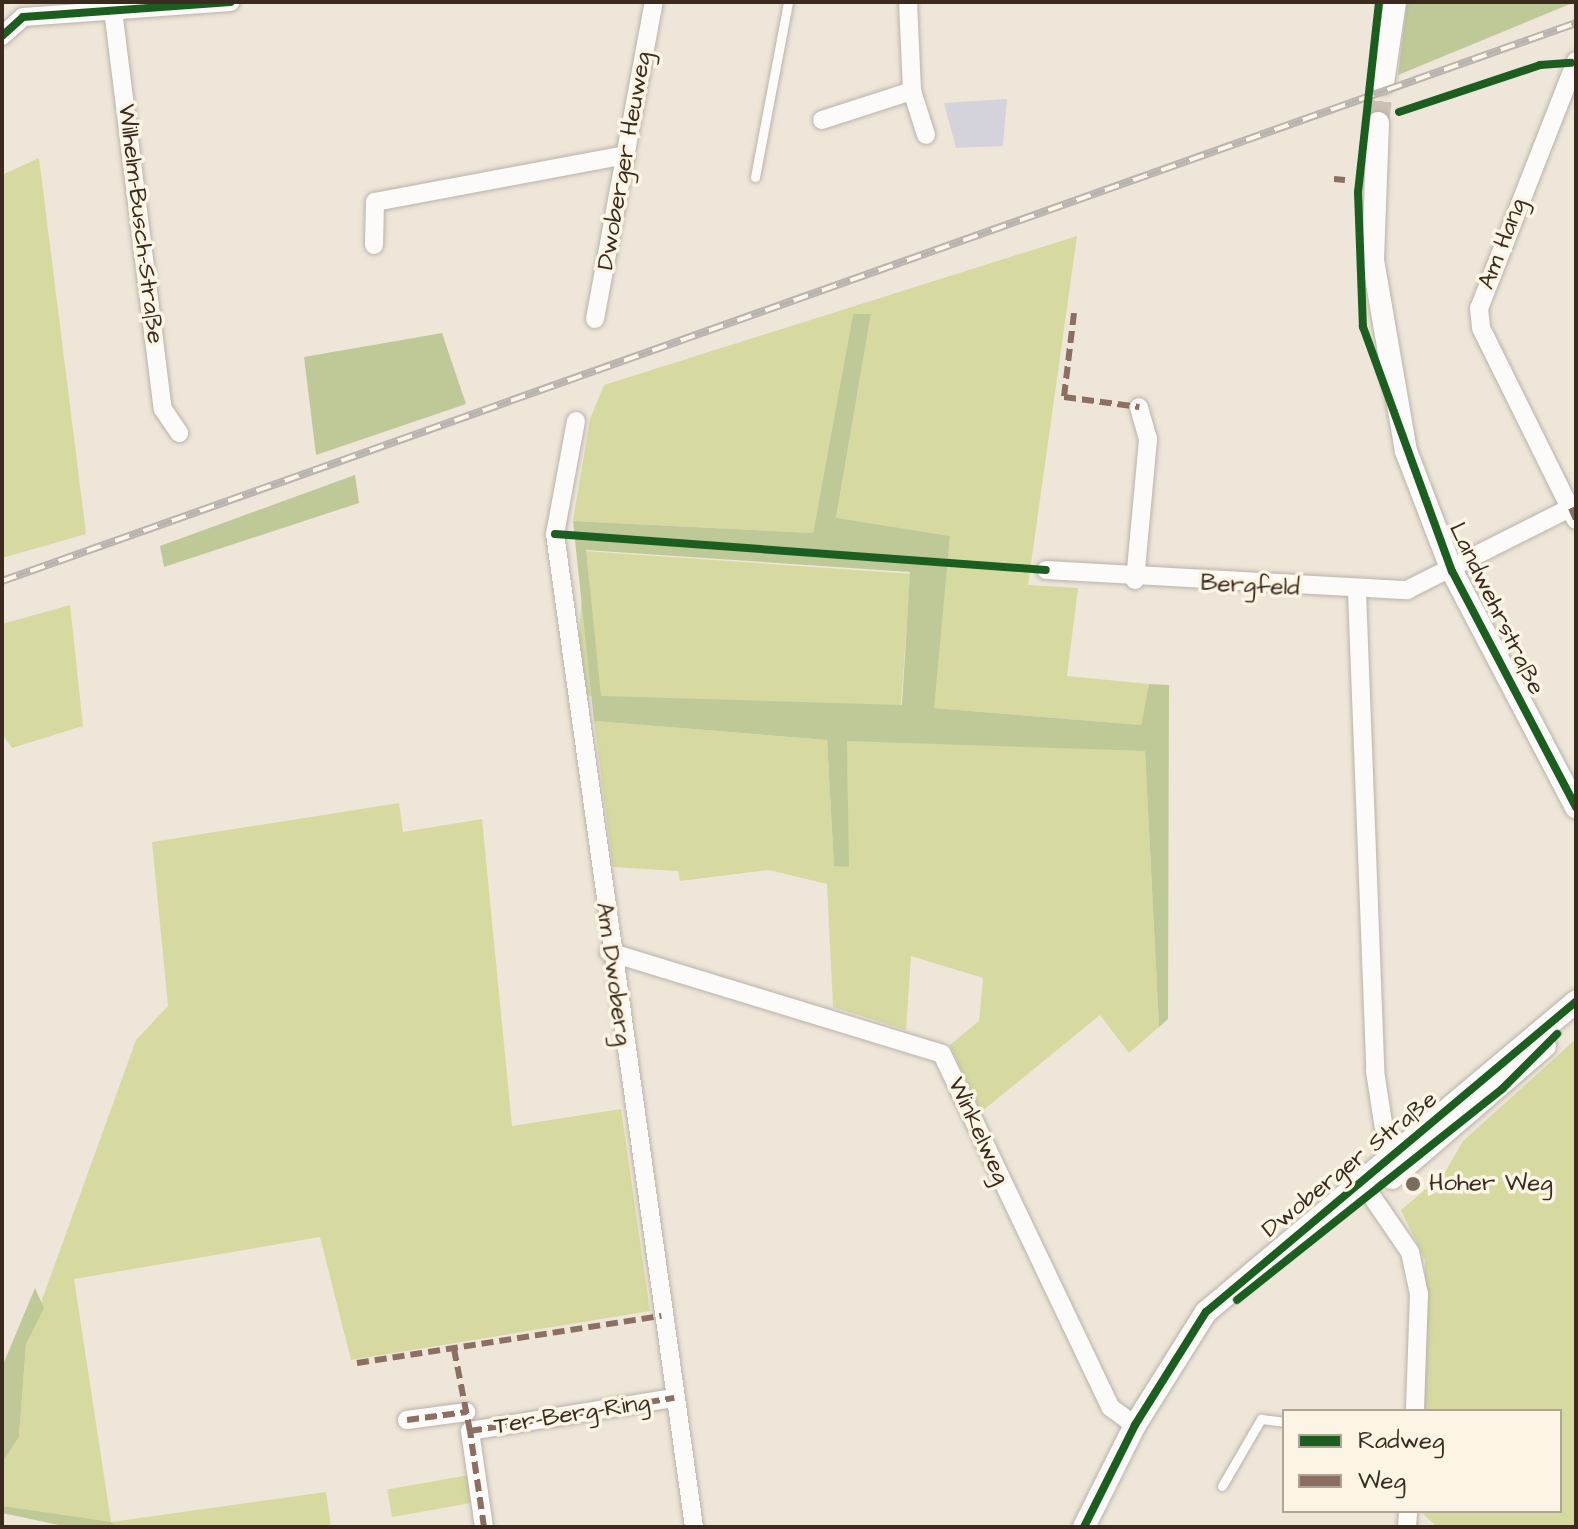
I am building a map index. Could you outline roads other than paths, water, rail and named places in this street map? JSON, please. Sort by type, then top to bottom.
[{"type":"street","points":[[2,36],[23,17],[112,6],[230,2]]},
{"type":"street","name":"Dwoberger Heuweg","points":[[595,319],[654,2]]},
{"type":"street","points":[[908,2],[912,91],[926,135]]},
{"type":"street","points":[[1383,83],[1395,2]]},
{"type":"street","name":"Wilhelm-Busch-Straße","points":[[112,6],[163,409],[179,433]]},
{"type":"street","name":"Am Hang","points":[[1574,62],[1479,308],[1481,328],[1574,511]]},
{"type":"street","points":[[822,120],[912,91]]},
{"type":"street","name":"Landwehrstraße","points":[[1378,123],[1373,260],[1389,384],[1419,491],[1452,571],[1575,803]]},
{"type":"street","points":[[374,245],[375,202],[626,155]]},
{"type":"street","points":[[1135,580],[1148,439],[1139,407]]},
{"type":"street","name":"Am Dwoberg","points":[[576,421],[555,534],[609,952],[694,1527]]},
{"type":"street","name":"Bergfeld","points":[[1046,570],[1135,580],[1357,592],[1407,590],[1574,511]]},
{"type":"street","points":[[1357,592],[1375,1071],[1399,1163]]},
{"type":"street","name":"Winkelweg","points":[[609,952],[942,1054],[1110,1407],[1135,1425]]},
{"type":"street","name":"Dwoberger Straße","points":[[1399,1163],[1576,1001]]},
{"type":"street","name":"Dwoberger Straße","points":[[1084,1527],[1135,1425],[1212,1306],[1399,1163],[1502,1089],[1576,1016]]},
{"type":"street","points":[[1366,1188],[1410,1252],[1416,1280],[1415,1409]]},
{"type":"street","name":"Ter-Berg-Ring","points":[[470,1431],[674,1398]]},
{"type":"street","name":"Ter-Berg-Ring","points":[[407,1420],[465,1408],[484,1527]]},
{"type":"lane","points":[[755,177],[788,2]]},
{"type":"lane","points":[[1222,1486],[1261,1419],[1282,1422]]},
{"type":"tunnel","points":[[1378,123],[1383,83]]},
{"type":"railway","points":[[2,581],[1576,23]]},
{"type":"place","name":"Hoher Weg","points":[[1413,1184]]}]
